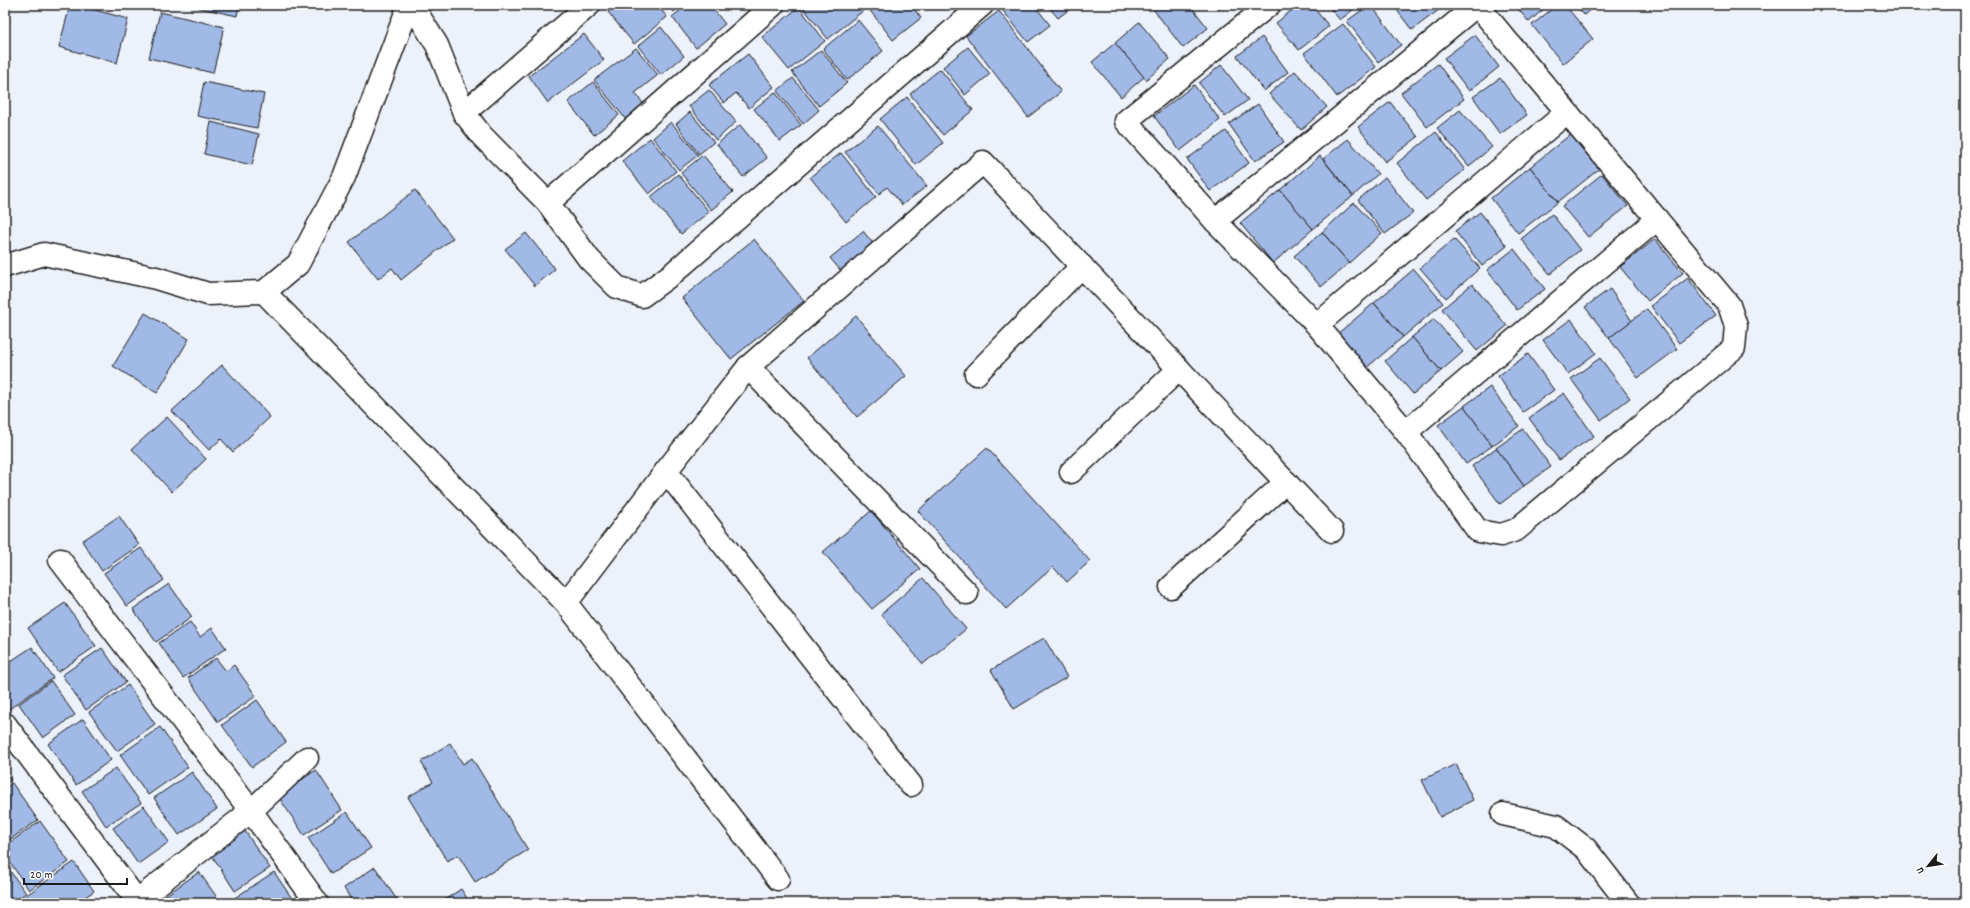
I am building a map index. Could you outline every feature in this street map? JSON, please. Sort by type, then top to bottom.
[{"type":"street","points":[[5,266],[44,254],[156,278],[208,294],[264,292],[298,264],[344,177],[409,5]]},
{"type":"street","points":[[412,5],[437,45],[464,113],[482,136],[548,203],[589,259],[617,287],[642,296],[672,274],[982,5]]},
{"type":"street","points":[[464,113],[589,5]]},
{"type":"street","points":[[548,203],[773,5]]},
{"type":"street","points":[[1215,221],[1477,5],[1566,113],[1657,218],[1729,306],[1736,326],[1734,348],[1516,530],[1501,535],[1478,531],[1406,432],[1317,325],[1215,221],[1126,121],[1269,5]]},
{"type":"street","points":[[1317,325],[1566,113]]},
{"type":"street","points":[[566,603],[666,471],[748,367],[983,162],[1332,531]]},
{"type":"street","points":[[1406,432],[1657,218]]},
{"type":"street","points":[[976,374],[1082,266]]},
{"type":"street","points":[[264,292],[566,603],[778,880]]},
{"type":"street","points":[[748,367],[967,593]]},
{"type":"street","points":[[1071,472],[1179,369]]},
{"type":"street","points":[[666,471],[911,785]]},
{"type":"street","points":[[1171,587],[1286,482]]},
{"type":"street","points":[[60,560],[251,811],[317,903]]},
{"type":"street","points":[[5,724],[137,902],[251,811],[307,758]]},
{"type":"street","points":[[1503,814],[1556,826],[1586,849],[1616,885],[1628,903]]},
{"type":"building","points":[[70,5],[77,5],[128,19],[117,63],[59,47]]},
{"type":"building","points":[[187,5],[239,5],[237,16]]},
{"type":"building","points":[[615,5],[657,5],[667,17],[634,44],[608,12]]},
{"type":"building","points":[[668,5],[681,5],[674,12]]},
{"type":"building","points":[[687,5],[710,5],[725,24],[696,48],[672,17]]},
{"type":"building","points":[[801,5],[860,5],[864,10],[828,39]]},
{"type":"building","points":[[871,5],[911,5],[921,18],[893,40],[868,8]]},
{"type":"building","points":[[1003,5],[1034,5],[1050,25],[1028,42],[1000,7]]},
{"type":"building","points":[[1047,5],[1075,5],[1058,18]]},
{"type":"building","points":[[1150,5],[1190,5],[1208,28],[1183,48]]},
{"type":"building","points":[[1214,5],[1225,5],[1218,10]]},
{"type":"building","points":[[1298,5],[1311,5],[1329,26],[1299,50],[1276,23]]},
{"type":"building","points":[[1327,5],[1359,5],[1340,20]]},
{"type":"building","points":[[1371,5],[1401,45],[1378,62],[1347,21]]},
{"type":"building","points":[[1393,5],[1438,5],[1440,9],[1412,30]]},
{"type":"building","points":[[1515,5],[1548,5],[1529,22]]},
{"type":"building","points":[[1557,5],[1565,5],[1593,39],[1563,64],[1532,25]]},
{"type":"building","points":[[1576,5],[1595,5],[1584,15]]},
{"type":"building","points":[[799,7],[825,41],[789,70],[762,37]]},
{"type":"building","points":[[999,11],[1061,92],[1028,117],[966,36]]},
{"type":"building","points":[[160,12],[224,27],[213,73],[149,58]]},
{"type":"building","points":[[858,20],[883,51],[847,80],[823,49]]},
{"type":"building","points":[[1139,22],[1170,59],[1146,80],[1115,43]]},
{"type":"building","points":[[1343,24],[1376,67],[1337,97],[1304,53]]},
{"type":"building","points":[[661,27],[684,56],[661,75],[638,46]]},
{"type":"building","points":[[584,34],[604,60],[548,103],[529,76]]},
{"type":"building","points":[[1475,35],[1499,67],[1469,91],[1444,58]]},
{"type":"building","points":[[1262,37],[1288,72],[1264,91],[1237,56]]},
{"type":"building","points":[[1115,43],[1144,77],[1121,97],[1092,62]]},
{"type":"building","points":[[968,47],[990,74],[965,95],[943,67]]},
{"type":"building","points":[[636,48],[658,75],[635,93],[646,107],[628,122],[594,80]]},
{"type":"building","points":[[821,50],[847,83],[819,106],[792,72]]},
{"type":"building","points":[[748,54],[774,87],[749,108],[736,93],[724,103],[709,85]]},
{"type":"building","points":[[1438,64],[1464,99],[1427,127],[1401,93]]},
{"type":"building","points":[[1221,65],[1248,100],[1225,117],[1199,83]]},
{"type":"building","points":[[940,69],[973,110],[943,135],[910,94]]},
{"type":"building","points":[[1295,71],[1327,107],[1301,130],[1269,94]]},
{"type":"building","points":[[793,78],[819,110],[803,124],[777,91]]},
{"type":"building","points":[[1500,78],[1527,115],[1500,134],[1473,97]]},
{"type":"building","points":[[204,82],[264,94],[257,128],[197,116]]},
{"type":"building","points":[[593,82],[619,115],[594,135],[568,102]]},
{"type":"building","points":[[1194,85],[1220,120],[1180,151],[1154,116]]},
{"type":"building","points":[[709,90],[736,122],[716,140],[689,106]]},
{"type":"building","points":[[775,92],[801,125],[780,141],[754,109]]},
{"type":"building","points":[[907,97],[943,143],[916,165],[880,119]]},
{"type":"building","points":[[1390,102],[1418,137],[1385,162],[1358,127]]},
{"type":"building","points":[[1258,104],[1284,142],[1255,161],[1229,124]]},
{"type":"building","points":[[1460,110],[1492,147],[1469,166],[1437,128]]},
{"type":"building","points":[[690,112],[714,142],[699,154],[676,124]]},
{"type":"building","points":[[211,122],[259,134],[252,165],[204,154]]},
{"type":"building","points":[[671,122],[698,155],[679,170],[653,138]]},
{"type":"building","points":[[740,125],[767,158],[743,177],[717,144]]},
{"type":"building","points":[[878,126],[927,186],[902,205],[887,187],[879,194],[845,152]]},
{"type":"building","points":[[1226,131],[1249,163],[1210,191],[1187,159]]},
{"type":"building","points":[[1436,132],[1465,170],[1426,200],[1397,163]]},
{"type":"building","points":[[1571,134],[1599,169],[1558,202],[1530,167]]},
{"type":"building","points":[[650,138],[676,171],[649,194],[622,161]]},
{"type":"building","points":[[1348,139],[1378,174],[1353,196],[1323,159]]},
{"type":"building","points":[[841,153],[876,197],[846,222],[810,177]]},
{"type":"building","points":[[703,155],[733,192],[711,210],[681,173]]},
{"type":"building","points":[[1320,156],[1353,196],[1313,229],[1280,190]]},
{"type":"building","points":[[1530,167],[1558,202],[1518,233],[1491,198]]},
{"type":"building","points":[[678,174],[709,212],[681,234],[651,197]]},
{"type":"building","points":[[1602,174],[1628,206],[1588,237],[1562,206]]},
{"type":"building","points":[[1385,177],[1413,213],[1385,234],[1358,200]]},
{"type":"building","points":[[415,190],[453,238],[401,280],[392,268],[378,279],[349,242]]},
{"type":"building","points":[[1280,190],[1313,229],[1273,263],[1240,223]]},
{"type":"building","points":[[1354,203],[1382,233],[1349,263],[1322,232]]},
{"type":"building","points":[[1480,212],[1507,246],[1482,266],[1455,231]]},
{"type":"building","points":[[1552,214],[1580,250],[1550,274],[1521,239]]},
{"type":"building","points":[[863,231],[879,251],[846,277],[830,258]]},
{"type":"building","points":[[1322,232],[1349,263],[1321,287],[1294,256]]},
{"type":"building","points":[[526,233],[555,269],[535,286],[505,249]]},
{"type":"building","points":[[754,239],[804,301],[731,359],[682,298]]},
{"type":"building","points":[[1454,239],[1480,268],[1446,298],[1420,268]]},
{"type":"building","points":[[1655,239],[1683,273],[1648,301],[1620,267]]},
{"type":"building","points":[[1514,249],[1545,289],[1517,310],[1487,270]]},
{"type":"building","points":[[1414,269],[1443,303],[1403,337],[1374,303]]},
{"type":"building","points":[[1688,278],[1716,316],[1679,343],[1651,306]]},
{"type":"building","points":[[1472,284],[1507,326],[1477,351],[1442,309]]},
{"type":"building","points":[[1610,289],[1632,321],[1609,338],[1585,307]]},
{"type":"building","points":[[1374,303],[1403,337],[1365,369],[1336,335]]},
{"type":"building","points":[[1647,309],[1677,349],[1638,378],[1609,338]]},
{"type":"building","points":[[145,313],[189,339],[157,393],[113,366]]},
{"type":"building","points":[[856,316],[906,376],[857,417],[807,358]]},
{"type":"building","points":[[1434,319],[1463,352],[1441,371],[1412,337]]},
{"type":"building","points":[[1571,319],[1596,353],[1568,374],[1543,340]]},
{"type":"building","points":[[1412,337],[1441,371],[1413,394],[1385,361]]},
{"type":"building","points":[[1528,354],[1554,390],[1523,412],[1498,376]]},
{"type":"building","points":[[1600,358],[1630,398],[1601,420],[1571,379]]},
{"type":"building","points":[[222,365],[270,417],[233,452],[221,439],[209,450],[172,411]]},
{"type":"building","points":[[1490,387],[1519,426],[1492,446],[1464,406]]},
{"type":"building","points":[[1564,393],[1594,436],[1559,460],[1529,418]]},
{"type":"building","points":[[1464,406],[1492,446],[1466,464],[1438,425]]},
{"type":"building","points":[[167,417],[206,459],[172,492],[132,449]]},
{"type":"building","points":[[1523,429],[1551,467],[1524,486],[1496,448]]},
{"type":"building","points":[[987,448],[1090,561],[1067,582],[1053,567],[1006,609],[918,511]]},
{"type":"building","points":[[1496,448],[1524,486],[1500,504],[1472,466]]},
{"type":"building","points":[[871,511],[920,569],[872,609],[823,552]]},
{"type":"building","points":[[119,516],[139,545],[102,571],[82,541]]},
{"type":"building","points":[[141,548],[164,580],[127,606],[104,573]]},
{"type":"building","points":[[923,578],[966,629],[923,664],[881,614]]},
{"type":"building","points":[[169,584],[192,617],[156,642],[133,609]]},
{"type":"building","points":[[65,603],[96,646],[58,672],[28,628]]},
{"type":"building","points":[[190,622],[200,637],[212,628],[226,648],[183,678],[159,643]]},
{"type":"building","points":[[1044,638],[1067,677],[1014,709],[991,670]]},
{"type":"building","points":[[32,647],[53,678],[5,712],[5,665]]},
{"type":"building","points":[[102,648],[126,682],[86,710],[62,675]]},
{"type":"building","points":[[216,658],[226,671],[234,665],[256,696],[218,722],[188,678]]},
{"type":"building","points":[[51,681],[75,715],[43,738],[19,704]]},
{"type":"building","points":[[128,685],[155,724],[117,751],[89,712]]},
{"type":"building","points":[[257,700],[286,742],[252,767],[222,725]]},
{"type":"building","points":[[83,719],[111,760],[76,785],[48,744]]},
{"type":"building","points":[[160,727],[188,767],[148,795],[120,755]]},
{"type":"building","points":[[450,743],[463,764],[472,758],[528,850],[475,882],[458,855],[447,861],[408,797],[433,782],[421,762]]},
{"type":"building","points":[[1456,764],[1473,800],[1440,817],[1422,780]]},
{"type":"building","points":[[116,768],[141,803],[106,826],[82,791]]},
{"type":"building","points":[[316,770],[342,810],[304,835],[278,796]]},
{"type":"building","points":[[5,772],[11,780],[5,784]]},
{"type":"building","points":[[192,772],[217,809],[179,835],[154,798]]},
{"type":"building","points":[[12,783],[38,820],[5,843],[5,788]]},
{"type":"building","points":[[144,806],[169,842],[138,864],[113,828]]},
{"type":"building","points":[[347,812],[371,848],[331,874],[308,838]]},
{"type":"building","points":[[40,821],[69,862],[29,890],[5,855],[5,846]]},
{"type":"building","points":[[245,831],[270,868],[235,891],[211,854]]},
{"type":"building","points":[[74,862],[94,891],[85,897],[90,903],[15,903]]},
{"type":"building","points":[[5,864],[26,893],[12,903],[5,903]]},
{"type":"building","points":[[375,867],[399,903],[353,903],[344,888]]},
{"type":"building","points":[[199,872],[221,903],[161,903],[159,900]]},
{"type":"building","points":[[274,872],[295,903],[232,903],[230,901]]},
{"type":"building","points":[[461,889],[470,903],[440,903]]}]
